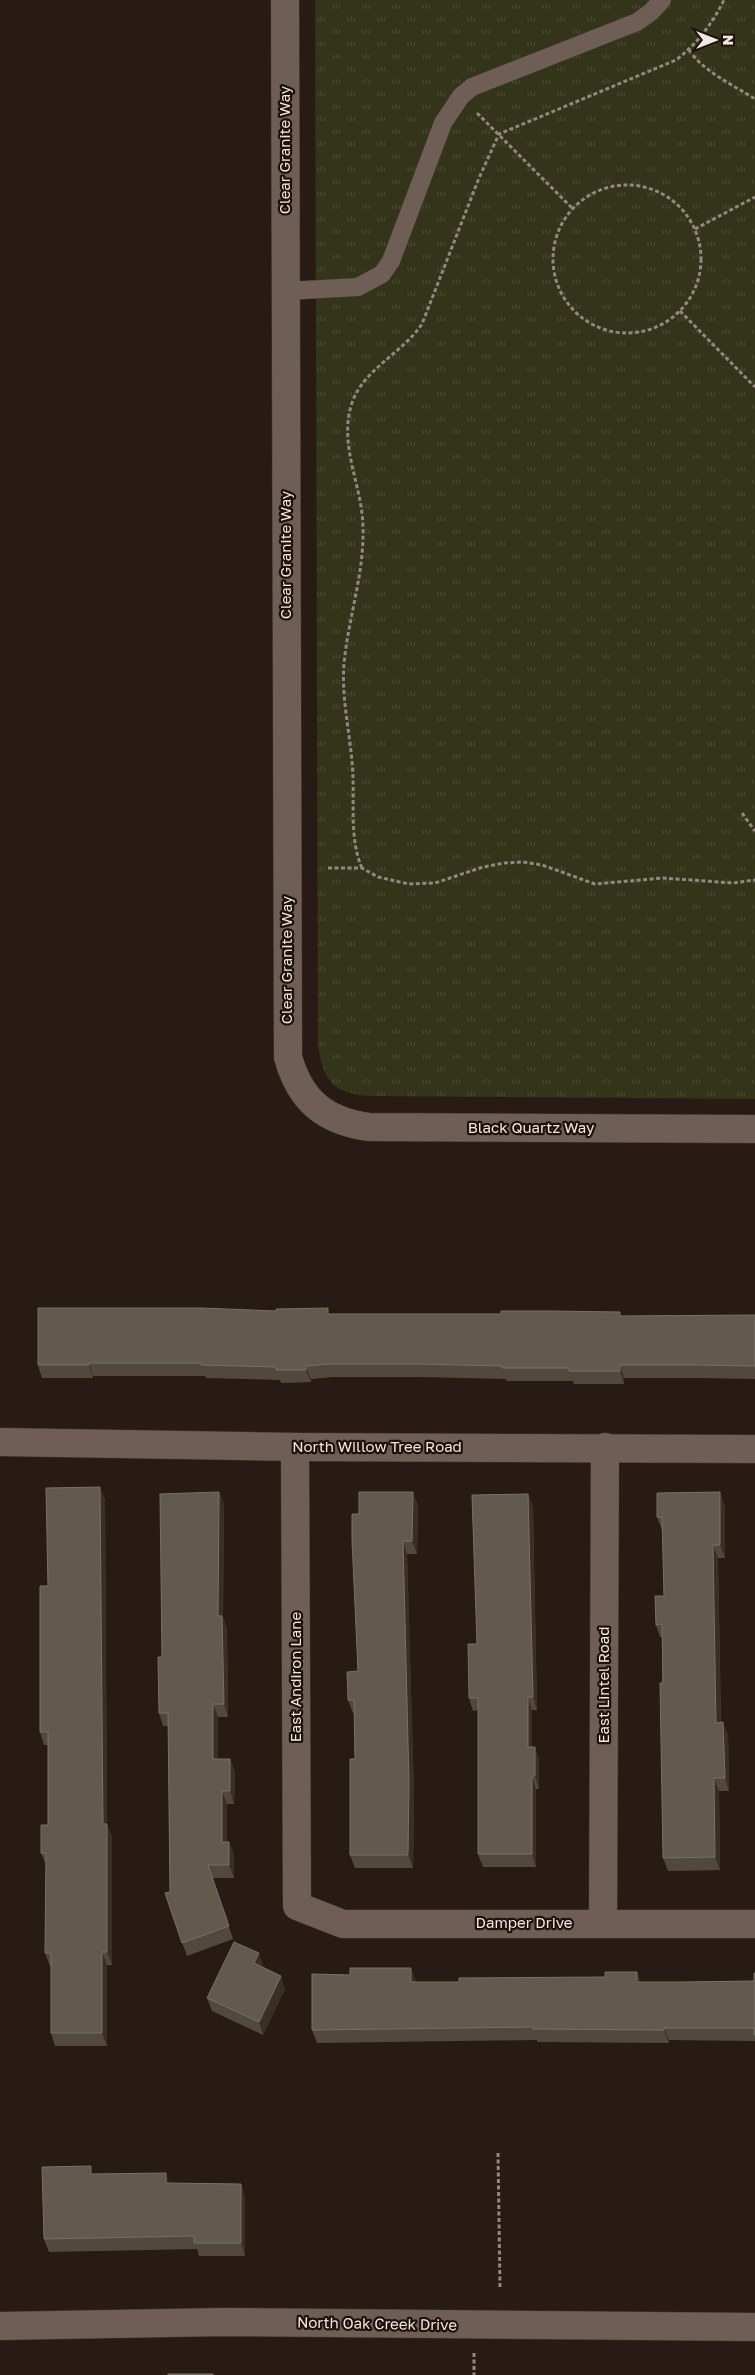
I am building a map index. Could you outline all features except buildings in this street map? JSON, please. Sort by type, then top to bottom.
[{"type":"street","name":"Clear Granite Way","points":[[285,0],[288,1057],[293,1074],[312,1103]]},
{"type":"street","name":"Black Quartz Way","points":[[312,1103],[338,1120],[369,1127],[755,1129]]},
{"type":"street","name":"North Willow Tree Road","points":[[0,1442],[295,1447],[755,1449]]},
{"type":"street","name":"East Andiron Lane","points":[[295,1447],[297,1906]]},
{"type":"street","name":"East Lintel Road","points":[[602,1923],[604,1447]]},
{"type":"street","name":"Damper Drive","points":[[297,1906],[343,1924],[755,1924]]},
{"type":"street","name":"North Oak Creek Drive","points":[[0,2326],[224,2322],[755,2327]]},
{"type":"lane","points":[[286,291],[358,287],[382,274],[391,261],[443,124],[461,96],[485,80],[637,22],[651,12],[662,0]]},
{"type":"path","points":[[362,868],[355,837],[344,666],[361,568],[363,530],[362,501],[348,449],[350,408],[354,396],[364,381],[414,337],[422,324],[479,178],[499,134],[676,60],[689,50],[716,16],[724,0]]},
{"type":"path","points":[[689,50],[698,62],[710,72],[755,99]]},
{"type":"path","points":[[461,96],[572,208]]},
{"type":"path","points":[[617,185],[635,185],[652,189],[667,196],[681,207],[694,229],[701,254],[700,272],[696,288],[680,311],[661,326],[644,332],[627,334],[610,332],[594,326],[567,304],[559,289],[554,273],[552,255],[555,238],[572,208],[586,197],[601,189],[617,185]]},
{"type":"path","points":[[694,229],[755,197]]},
{"type":"path","points":[[680,311],[755,387]]},
{"type":"path","points":[[742,813],[755,831]]},
{"type":"path","points":[[328,868],[362,868],[378,877],[409,884],[435,883],[457,878],[483,867],[523,862],[542,865],[594,884],[663,878],[733,883],[755,880]]},
{"type":"path","points":[[498,2152],[500,2288]]},
{"type":"path","points":[[474,2353],[474,2375]]},
{"type":"green space","points":[[315,0],[755,0],[755,1099],[367,1096],[345,1092],[337,1088],[326,1075],[318,1045]]}]
